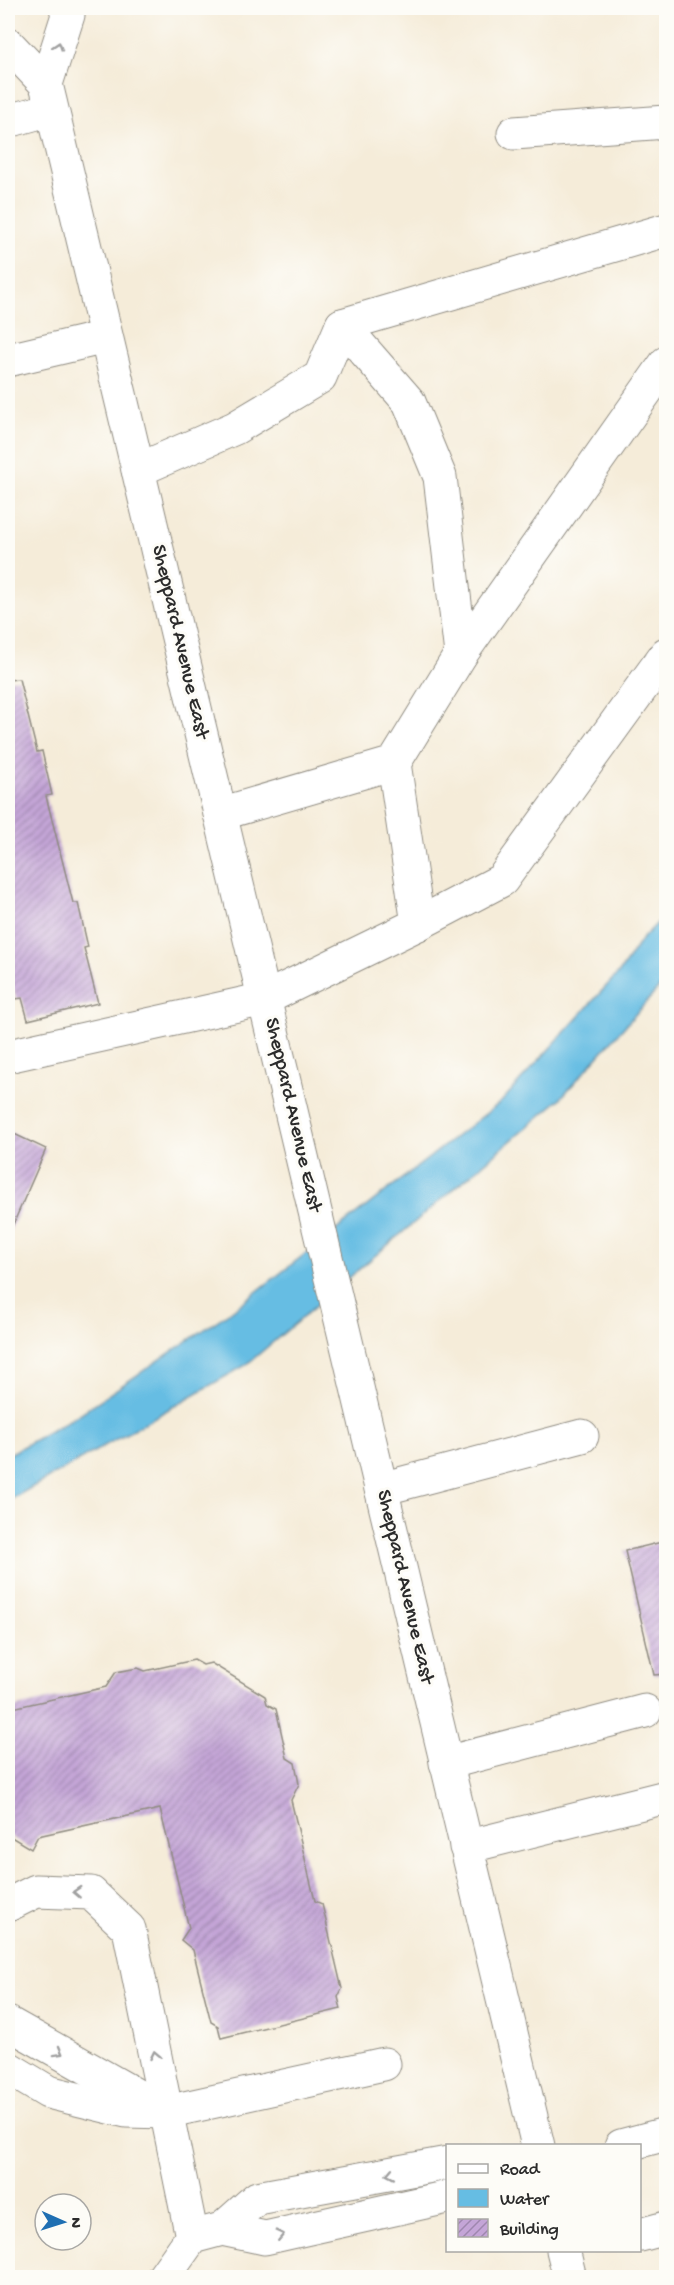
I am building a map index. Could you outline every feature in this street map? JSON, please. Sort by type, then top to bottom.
[{"type":"main road","points":[[8,121],[49,96],[68,15],[66,8]]},
{"type":"main road","name":"Sheppard Avenue East","points":[[8,44],[49,96],[538,2144]]},
{"type":"main road","points":[[513,133],[666,122]]},
{"type":"main road","points":[[342,325],[666,230]]},
{"type":"main road","points":[[138,471],[235,428],[320,377],[342,325]]},
{"type":"main road","points":[[342,325],[410,402],[440,477],[461,654]]},
{"type":"main road","points":[[8,360],[106,337]]},
{"type":"main road","points":[[418,924],[394,763],[461,654],[666,363]]},
{"type":"main road","points":[[8,1056],[264,999],[502,880],[666,654]]},
{"type":"main road","points":[[220,814],[394,763]]},
{"type":"main road","points":[[381,1489],[582,1436]]},
{"type":"main road","points":[[446,1763],[645,1711]]},
{"type":"main road","points":[[466,1847],[666,1797]]},
{"type":"main road","points":[[8,1905],[36,1891],[91,1893],[129,1929],[166,2112],[207,2233]]},
{"type":"main road","points":[[8,2023],[166,2112]]},
{"type":"main road","points":[[8,2068],[48,2092],[126,2110],[166,2112],[384,2064]]},
{"type":"main road","points":[[625,2144],[666,2134]]},
{"type":"main road","points":[[163,2277],[207,2233],[257,2199],[446,2163]]},
{"type":"main road","points":[[207,2233],[265,2238],[446,2197]]},
{"type":"main road","points":[[641,2234],[666,2228]]},
{"type":"water","points":[[666,914],[666,980],[559,1100],[246,1365],[8,1501],[8,1455],[78,1415],[233,1310],[502,1101],[621,970],[641,940]]},
{"type":"building","points":[[19,679],[37,752],[42,751],[52,795],[46,796],[73,903],[78,903],[88,947],[84,948],[98,1003],[28,1020],[22,998],[16,999],[12,984],[8,985],[8,680]]},
{"type":"building","points":[[8,1131],[46,1149],[8,1236]]},
{"type":"building","points":[[666,1541],[666,1674],[654,1675],[625,1551]]},
{"type":"building","points":[[194,1660],[203,1665],[211,1663],[265,1696],[267,1704],[276,1709],[287,1758],[295,1763],[299,1784],[291,1800],[315,1901],[322,1904],[342,1989],[338,1997],[341,2009],[221,2038],[218,2026],[211,2022],[193,1950],[181,1940],[189,1928],[160,1809],[38,1836],[31,1849],[8,1835],[8,1709],[106,1687],[116,1672],[138,1668],[145,1671]]}]
